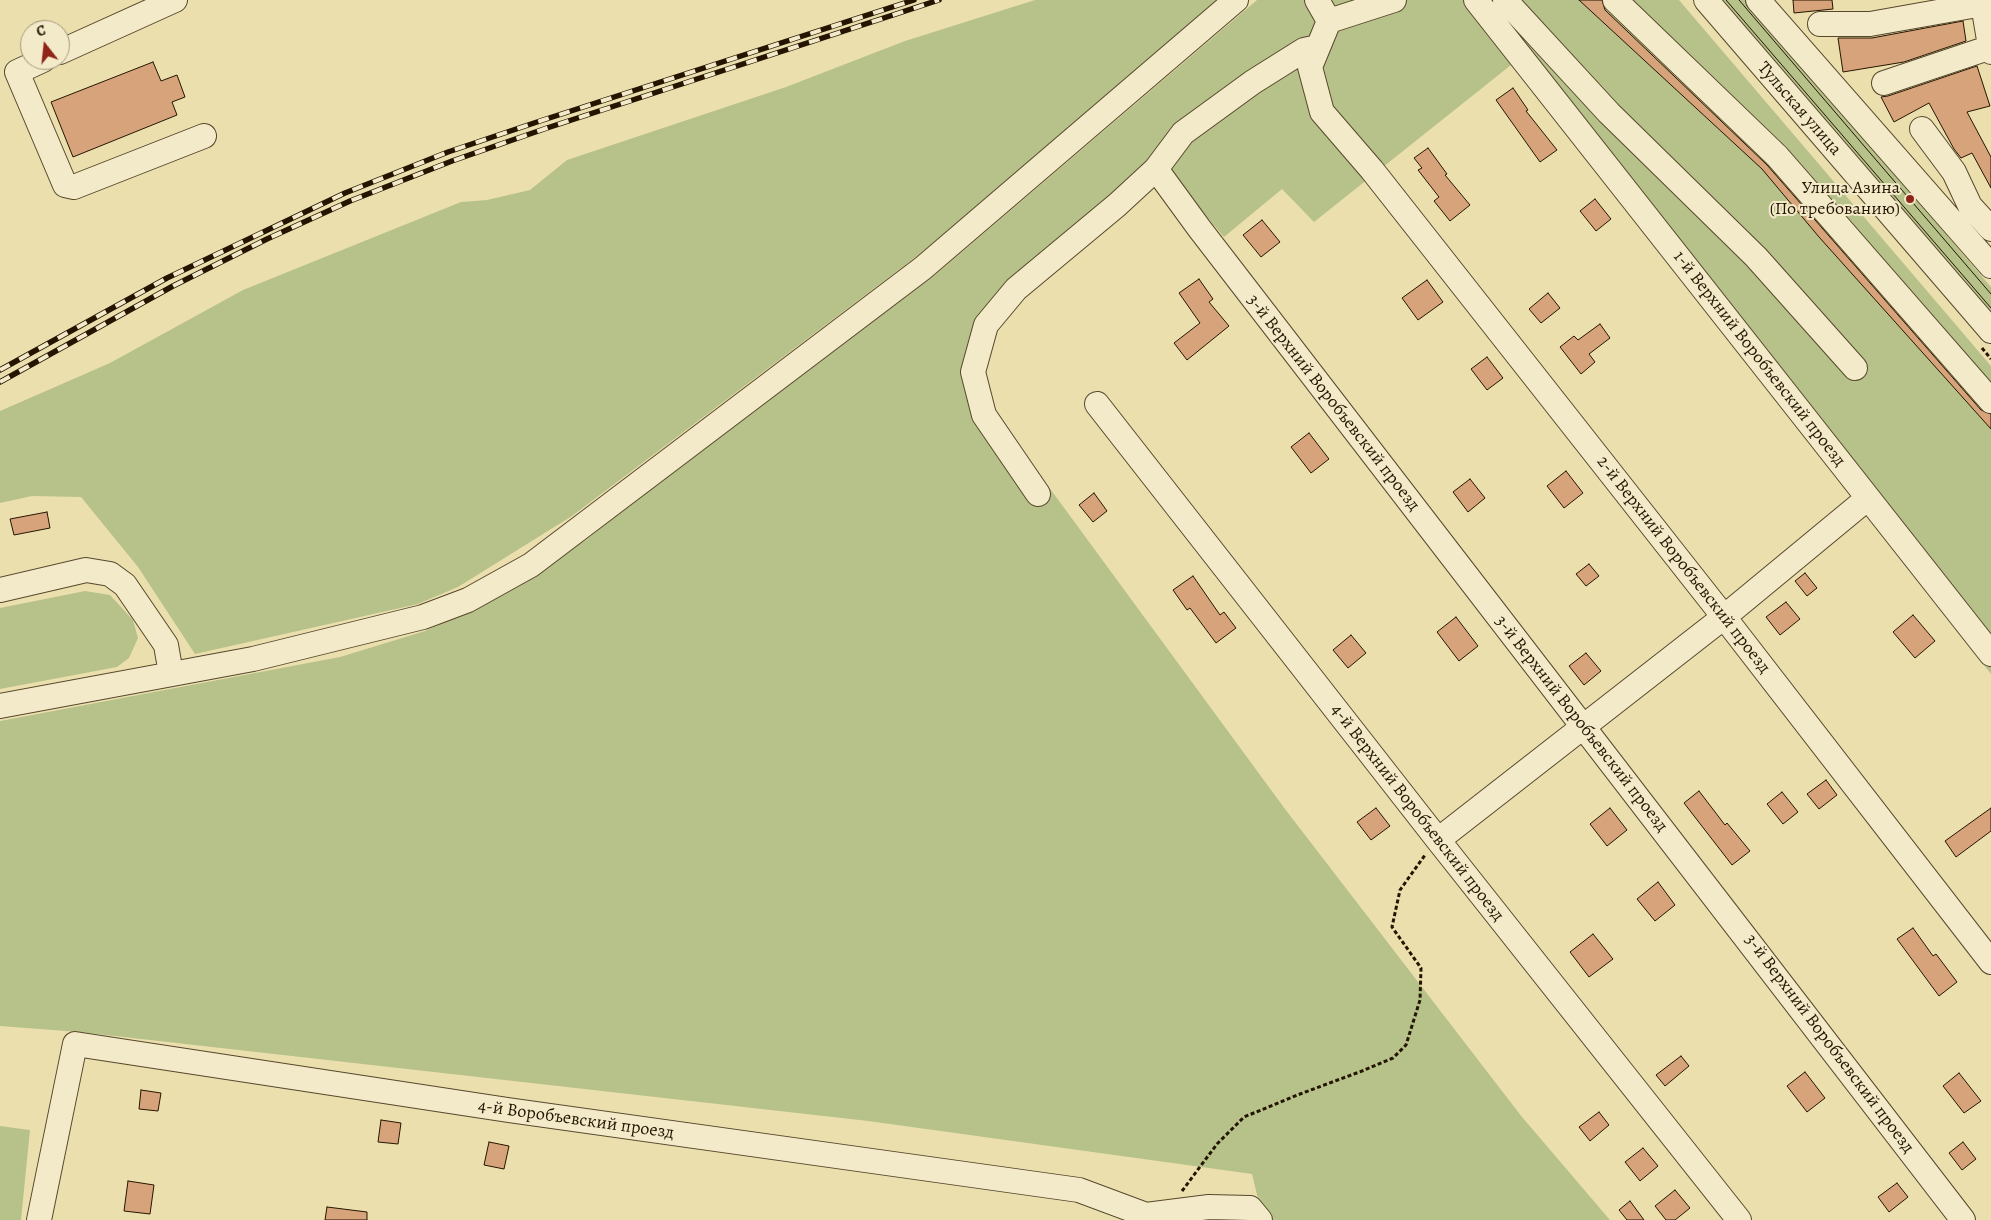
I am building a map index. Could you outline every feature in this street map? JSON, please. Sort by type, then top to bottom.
[{"type":"street","points":[[70,47],[175,0]]},
{"type":"street","points":[[0,706],[253,659],[423,617],[468,600],[530,565],[923,268],[1236,0]]},
{"type":"street","points":[[1317,0],[1329,21],[1394,0]]},
{"type":"street","name":"1-й Верхний Воробъевский проезд","points":[[1476,0],[1991,654]]},
{"type":"street","points":[[1505,0],[1609,113],[1756,257],[1855,368]]},
{"type":"street","points":[[1615,0],[1777,156],[1991,401]]},
{"type":"street","name":"Тульская улица","points":[[1706,0],[1991,331]]},
{"type":"street","points":[[1758,0],[1991,266]]},
{"type":"street","points":[[1820,24],[1870,24],[1987,2],[1991,52]]},
{"type":"street","name":"2-й Верхний Воробъевский проезд","points":[[1329,21],[1310,67],[1322,112],[1372,170],[1724,617],[1991,962]]},
{"type":"street","points":[[1038,494],[984,416],[973,372],[986,325],[1016,289],[1117,205],[1156,169],[1183,133],[1253,82],[1304,50],[1318,47]]},
{"type":"street","points":[[1884,83],[1991,47]]},
{"type":"street","points":[[21,70],[17,72],[65,185],[74,187],[204,136]]},
{"type":"street","points":[[1922,129],[1954,172],[1970,206],[1991,229]]},
{"type":"street","name":"3-й Верхний Воробъевский проезд","points":[[1156,169],[1198,228],[1800,1006],[1952,1216]]},
{"type":"street","name":"4-й Верхний Воробъевский проезд","points":[[1097,404],[1438,840],[1739,1220]]},
{"type":"street","points":[[1438,840],[1724,617],[1868,498]]},
{"type":"street","points":[[0,590],[86,570],[110,574],[124,585],[166,644],[171,674]]},
{"type":"street","name":"4-й Воробъевский проезд","points":[[39,1220],[75,1044],[508,1110],[1079,1190],[1146,1215],[1208,1207],[1250,1208],[1260,1220]]},
{"type":"path","points":[[1176,1211],[1184,1186],[1217,1144],[1244,1117],[1392,1058],[1406,1046],[1420,1000],[1422,968],[1392,927],[1400,890],[1438,840]]},
{"type":"green space","points":[[1035,0],[1220,0],[917,256],[572,516],[458,587],[418,604],[195,654],[138,567],[81,497],[32,496],[0,503],[0,411],[110,363],[243,290],[461,202],[487,200],[530,190],[567,160],[786,87],[905,41]]},
{"type":"green space","points":[[1257,0],[1679,0],[1991,366],[1991,674],[1521,66],[1511,65],[1314,222],[1282,189],[1224,237],[1165,168],[1015,297],[992,329],[982,374],[996,415],[1285,809],[1522,1117],[1610,1220],[1263,1220],[1252,1174],[868,1121],[79,1032],[0,1026],[0,721],[340,657],[425,631],[474,609],[586,540],[684,461],[935,275]]},
{"type":"green space","points":[[1719,0],[1745,0],[1991,287],[1991,317]]},
{"type":"green space","points":[[85,591],[110,595],[133,620],[138,638],[129,658],[117,667],[0,689],[0,608]]},
{"type":"green space","points":[[0,1126],[30,1130],[21,1220],[0,1220]]},
{"type":"building","points":[[1579,0],[1602,0],[1605,10],[1767,165],[1981,410],[1991,414],[1991,429],[1819,237],[1762,169]]},
{"type":"building","points":[[1793,0],[1832,0],[1833,9],[1794,13]]},
{"type":"building","points":[[1963,21],[1966,41],[1904,62],[1843,72],[1838,38],[1872,38]]},
{"type":"building","points":[[153,62],[161,81],[177,75],[185,97],[172,102],[177,115],[73,157],[51,102]]},
{"type":"building","points":[[1977,66],[1990,106],[1967,112],[1991,157],[1991,188],[1972,153],[1961,158],[1954,149],[1929,103],[1894,122],[1881,97]]},
{"type":"building","points":[[1513,88],[1528,110],[1526,111],[1557,150],[1540,162],[1496,100]]},
{"type":"building","points":[[1428,148],[1447,174],[1445,175],[1470,205],[1450,221],[1434,201],[1439,197],[1418,170],[1422,168],[1414,158]]},
{"type":"building","points":[[1595,199],[1611,219],[1596,231],[1580,211]]},
{"type":"building","points":[[1262,220],[1280,242],[1261,257],[1243,235]]},
{"type":"building","points":[[1199,279],[1213,299],[1209,302],[1229,326],[1187,360],[1174,343],[1200,323],[1179,293]]},
{"type":"building","points":[[1427,280],[1443,302],[1418,320],[1402,298]]},
{"type":"building","points":[[1548,293],[1560,308],[1541,323],[1529,309]]},
{"type":"building","points":[[1600,324],[1610,338],[1589,354],[1595,362],[1581,374],[1560,347],[1574,336],[1578,340]]},
{"type":"building","points":[[1487,357],[1503,378],[1487,390],[1471,369]]},
{"type":"building","points":[[1309,433],[1329,459],[1311,473],[1291,447]]},
{"type":"building","points":[[1566,471],[1583,493],[1564,508],[1547,486]]},
{"type":"building","points":[[1470,479],[1485,498],[1468,512],[1453,492]]},
{"type":"building","points":[[1094,493],[1107,511],[1093,522],[1079,505]]},
{"type":"building","points":[[47,512],[50,528],[14,535],[10,519]]},
{"type":"building","points":[[1589,564],[1599,576],[1586,586],[1576,574]]},
{"type":"building","points":[[1805,573],[1817,588],[1807,596],[1795,581]]},
{"type":"building","points":[[1193,576],[1220,615],[1224,612],[1236,628],[1216,643],[1190,608],[1187,610],[1173,590]]},
{"type":"building","points":[[1786,602],[1800,619],[1780,635],[1766,617]]},
{"type":"building","points":[[1913,615],[1935,641],[1915,658],[1893,632]]},
{"type":"building","points":[[1456,617],[1478,646],[1459,661],[1437,632]]},
{"type":"building","points":[[1351,635],[1366,653],[1348,668],[1333,650]]},
{"type":"building","points":[[1586,653],[1601,671],[1584,685],[1569,666]]},
{"type":"building","points":[[1826,780],[1837,795],[1819,809],[1807,794]]},
{"type":"building","points":[[1699,791],[1725,825],[1727,823],[1750,851],[1732,865],[1684,803]]},
{"type":"building","points":[[1782,792],[1798,812],[1783,824],[1767,804]]},
{"type":"building","points":[[1376,808],[1390,826],[1371,840],[1357,822]]},
{"type":"building","points":[[1610,808],[1627,830],[1607,846],[1590,824]]},
{"type":"building","points":[[1991,808],[1991,831],[1956,857],[1945,841]]},
{"type":"building","points":[[1658,882],[1675,905],[1655,921],[1637,899]]},
{"type":"building","points":[[1913,928],[1933,956],[1936,954],[1957,982],[1939,996],[1897,939]]},
{"type":"building","points":[[1593,934],[1613,959],[1589,977],[1570,952]]},
{"type":"building","points":[[1681,1056],[1689,1066],[1665,1086],[1656,1075]]},
{"type":"building","points":[[1805,1072],[1825,1098],[1807,1112],[1787,1086]]},
{"type":"building","points":[[1959,1073],[1981,1101],[1964,1113],[1943,1086]]},
{"type":"building","points":[[141,1090],[161,1093],[158,1111],[139,1109]]},
{"type":"building","points":[[1599,1112],[1609,1125],[1590,1141],[1579,1127]]},
{"type":"building","points":[[381,1120],[401,1123],[398,1144],[378,1142]]},
{"type":"building","points":[[489,1142],[509,1146],[504,1169],[484,1165]]},
{"type":"building","points":[[1963,1142],[1976,1159],[1962,1170],[1949,1153]]},
{"type":"building","points":[[1643,1148],[1658,1166],[1640,1181],[1625,1162]]},
{"type":"building","points":[[128,1181],[154,1185],[150,1214],[124,1211]]},
{"type":"building","points":[[1897,1183],[1908,1197],[1889,1212],[1878,1197]]},
{"type":"building","points":[[1675,1190],[1690,1208],[1675,1220],[1666,1220],[1655,1206]]},
{"type":"building","points":[[1630,1201],[1644,1220],[1627,1220],[1619,1210]]},
{"type":"building","points":[[327,1207],[367,1212],[367,1220],[325,1220]]},
{"type":"tram line","points":[[1726,0],[1991,308]]},
{"type":"tram line","points":[[1739,0],[1991,294]]},
{"type":"railway","points":[[0,370],[167,278],[345,193],[448,152],[914,0]]},
{"type":"railway","points":[[0,382],[173,286],[267,239],[350,201],[452,161],[547,128],[939,0]]},
{"type":"place","name":"Улица Азина (По требованию)","points":[[1910,199]]}]
